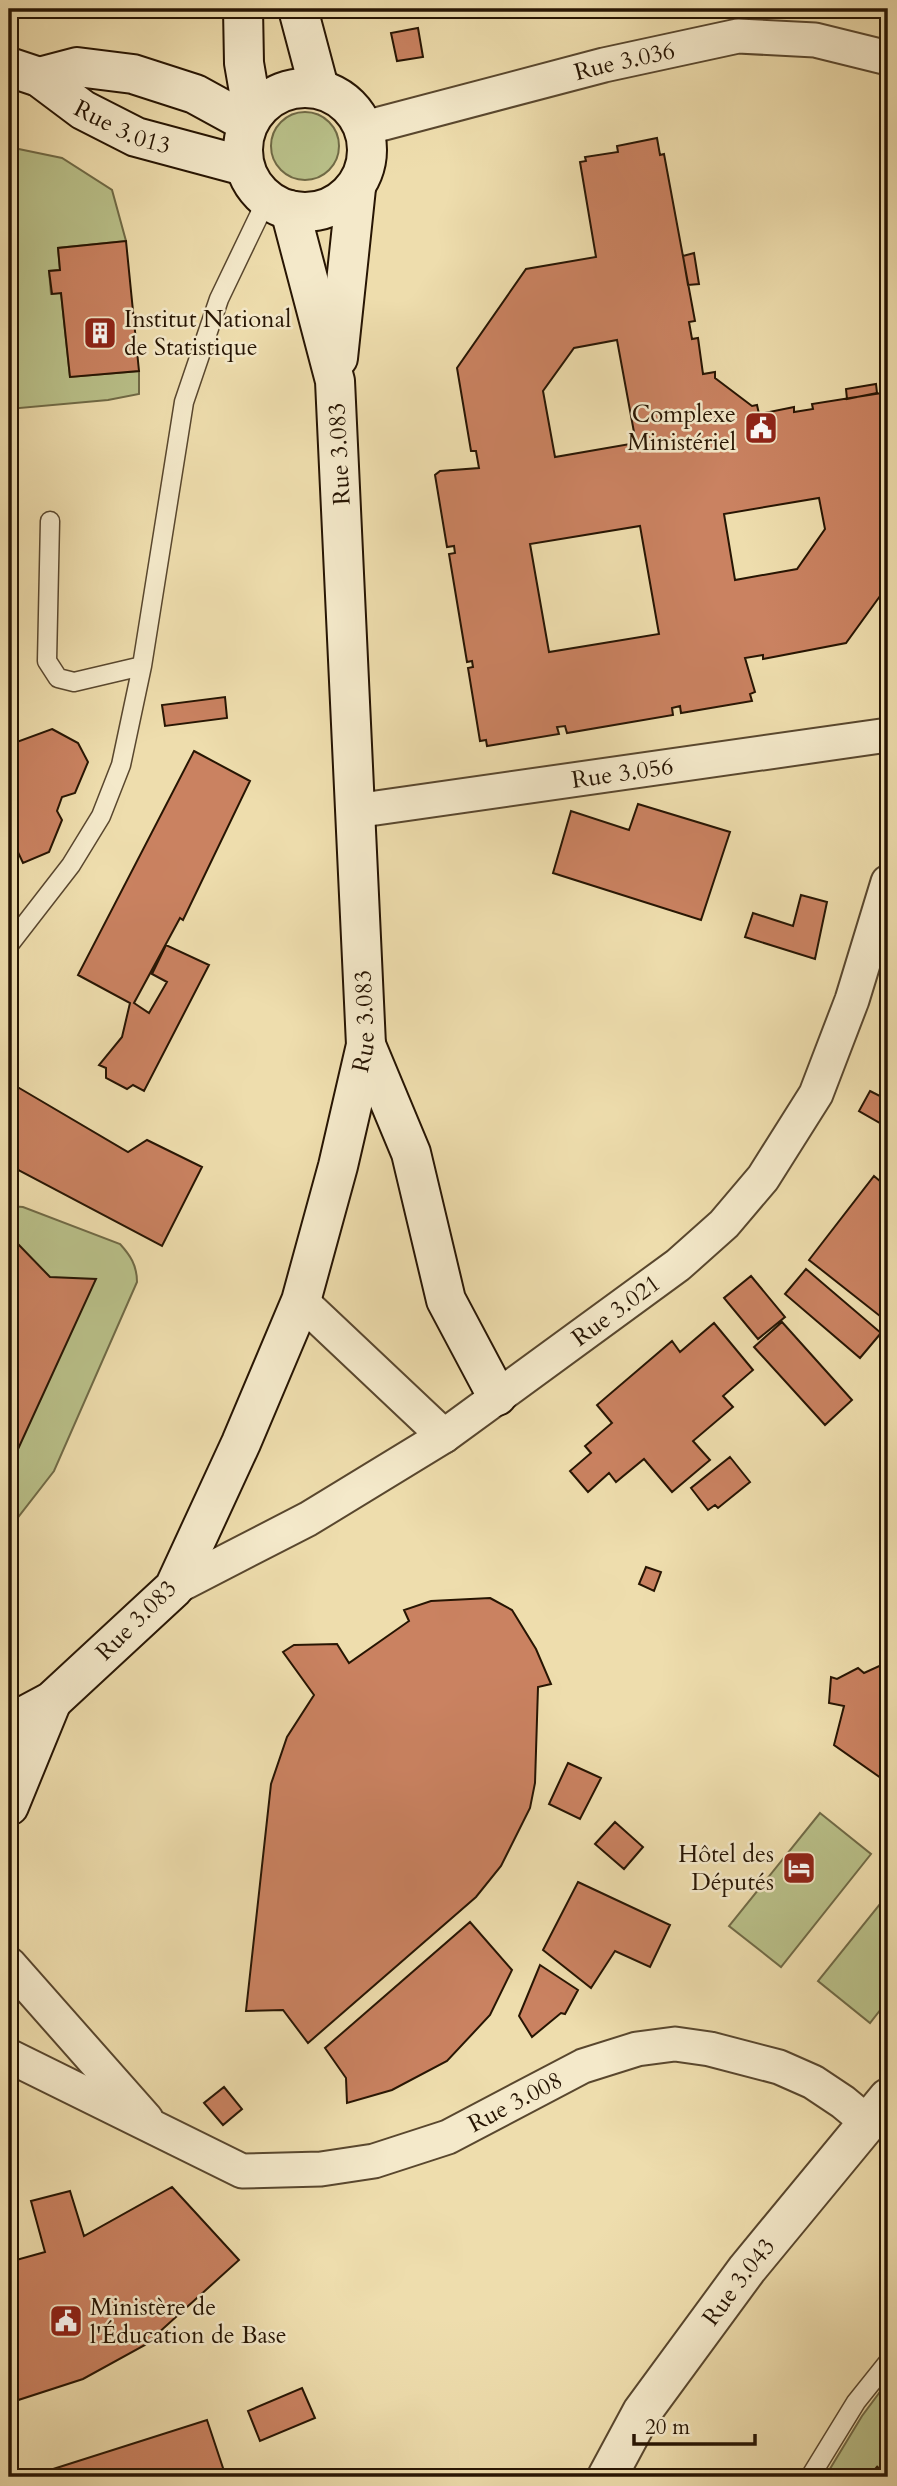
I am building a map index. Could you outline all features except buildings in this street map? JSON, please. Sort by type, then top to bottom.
[{"type":"main road","points":[[243,9],[244,63],[251,119]]},
{"type":"main road","points":[[298,9],[318,88]]},
{"type":"main road","points":[[24,72],[77,67],[133,74],[195,93],[251,119]]},
{"type":"main road","name":"Rue 3.013","points":[[24,72],[83,110],[136,137],[244,166]]},
{"type":"main road","points":[[335,381],[356,188],[368,159],[365,128],[347,102],[318,88],[294,88],[271,97],[251,119],[243,144],[244,166],[253,184],[279,204],[314,212],[338,204],[356,188]]},
{"type":"main road","name":"Rue 3.083","points":[[9,1724],[52,1701],[174,1588],[241,1443],[301,1301],[338,1166],[366,1045],[335,381],[279,204]]},
{"type":"main road","points":[[366,1045],[411,1153],[446,1300],[497,1396]]},
{"type":"main road","points":[[9,1805],[52,1701]]},
{"type":"main road","name":"Rue 3.043","points":[[607,2477],[642,2412],[747,2269],[878,2110]]},
{"type":"street","name":"Rue 3.036","points":[[365,128],[604,65],[738,36],[815,40],[888,58]]},
{"type":"street","name":"Rue 3.056","points":[[355,811],[888,735]]},
{"type":"street","name":"Rue 3.021","points":[[174,1588],[308,1519],[444,1436],[678,1265],[724,1224],[763,1178],[816,1094],[852,1000],[888,883]]},
{"type":"street","points":[[301,1301],[444,1436]]},
{"type":"street","points":[[9,1964],[154,2129]]},
{"type":"street","name":"Rue 3.008","points":[[9,2056],[242,2171],[321,2169],[374,2161],[447,2137],[583,2066],[637,2049],[675,2044],[710,2049],[779,2067],[813,2082],[844,2102],[878,2110]]},
{"type":"lane","points":[[9,944],[71,865],[101,816],[121,765],[142,666],[184,402],[219,299],[279,204]]},
{"type":"lane","points":[[50,521],[47,661],[58,678],[74,682],[142,666]]},
{"type":"lane","points":[[810,2477],[856,2402],[888,2362]]},
{"type":"path","points":[[870,2477],[888,2456]]},
{"type":"green space","points":[[305,112],[318,114],[329,122],[337,133],[337,159],[329,170],[318,178],[305,180],[292,178],[281,170],[273,159],[271,146],[273,133],[281,122],[292,114]]},
{"type":"green space","points":[[9,147],[62,158],[112,190],[126,241],[58,248],[60,270],[49,271],[51,294],[61,293],[70,377],[139,371],[139,394],[108,400],[9,409]]},
{"type":"green space","points":[[9,1206],[23,1207],[120,1244],[132,1261],[137,1282],[54,1471],[9,1529]]},
{"type":"green space","points":[[820,1813],[871,1854],[781,1967],[729,1926]]},
{"type":"green space","points":[[888,1894],[888,2000],[870,2023],[818,1981]]},
{"type":"green space","points":[[888,2381],[888,2477],[825,2477],[862,2416]]},
{"type":"place","name":"Institut National de Statistique","points":[[100,333]]},
{"type":"place","name":"Complexe Ministériel","points":[[761,428]]},
{"type":"place","name":"Hôtel des Députés","points":[[799,1868]]},
{"type":"place","name":"Ministère de l'Éducation de Base","points":[[66,2321]]}]
